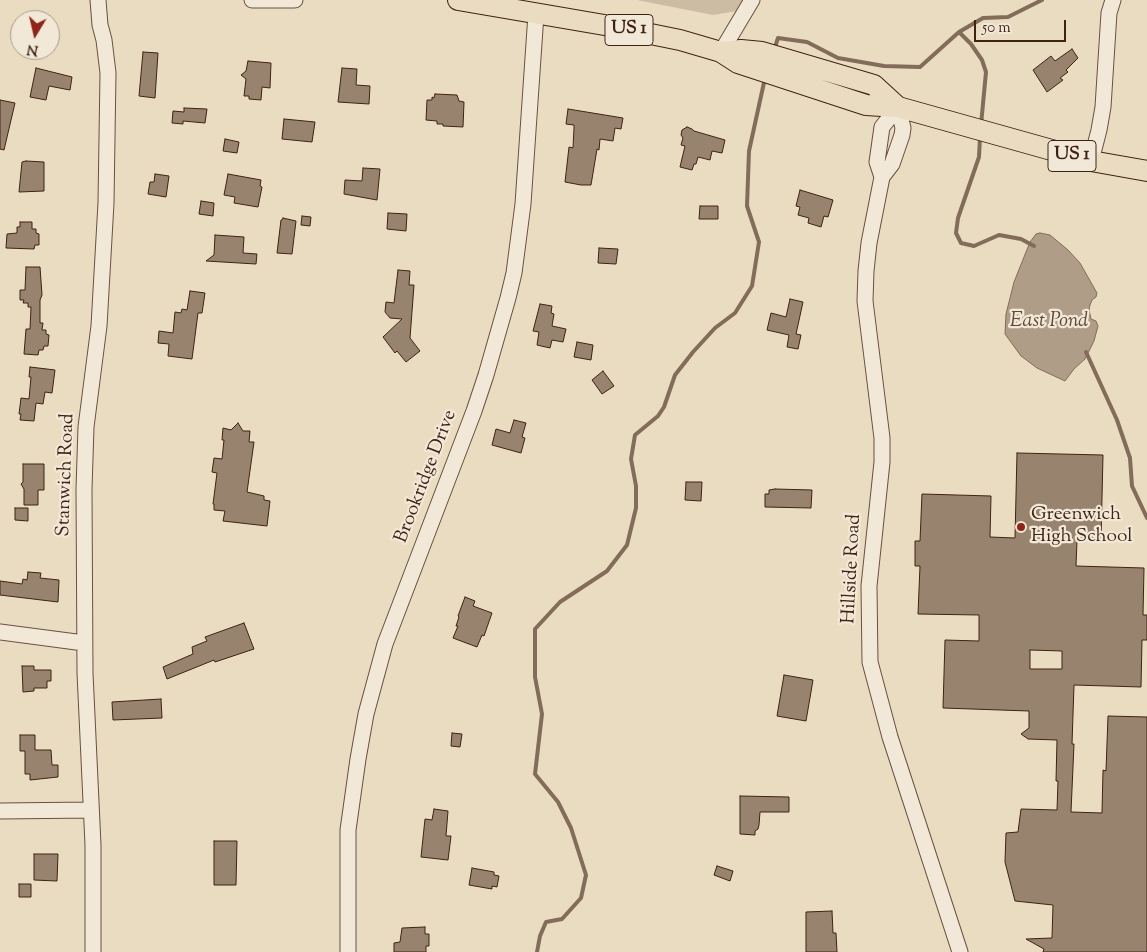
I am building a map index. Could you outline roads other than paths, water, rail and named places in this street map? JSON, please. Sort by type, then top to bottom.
[{"type":"main road","name":"US 1","points":[[458,0],[648,33],[721,52],[741,50],[758,60],[784,68],[866,104],[898,107],[1091,161],[1147,171]]},
{"type":"street","name":"Stanwich Road","points":[[93,952],[94,890],[84,643],[85,446],[99,326],[106,203],[108,73],[98,0]]},
{"type":"street","points":[[252,0],[295,0]]},
{"type":"street","points":[[721,52],[752,0]]},
{"type":"street","points":[[1091,161],[1103,107],[1109,13],[1113,0]]},
{"type":"street","name":"Brookridge Drive","points":[[348,952],[348,830],[364,721],[385,644],[474,411],[508,298],[514,273],[522,204],[536,14]]},
{"type":"street","name":"Hillside Road","points":[[898,107],[903,128],[892,164],[882,177],[869,243],[865,301],[882,438],[882,462],[869,586],[870,662],[890,737],[960,952]]},
{"type":"street","points":[[0,632],[84,643]]},
{"type":"street","points":[[0,811],[91,810]]},
{"type":"water","name":"East Pond","points":[[1036,234],[1050,235],[1068,250],[1080,263],[1097,293],[1096,297],[1092,300],[1089,310],[1091,319],[1096,321],[1098,326],[1094,341],[1085,359],[1065,381],[1037,368],[1021,356],[1005,334],[1006,314],[1014,282],[1030,242]]},
{"type":"waterway","points":[[774,50],[778,38],[807,42],[838,58],[884,66],[920,67],[959,32],[983,18],[1008,17],[1042,0]]},
{"type":"waterway","points":[[959,32],[971,44],[982,60],[986,72],[981,125]]},
{"type":"waterway","points":[[537,952],[540,936],[546,922],[562,919],[581,898],[586,875],[571,828],[558,802],[535,774],[542,714],[535,677],[535,629],[560,602],[607,571],[627,545],[636,508],[636,486],[631,459],[635,435],[658,416],[664,407],[675,375],[715,328],[735,313],[752,286],[759,242],[747,206],[749,151],[765,78]]},
{"type":"waterway","points":[[980,137],[979,157],[958,218],[956,233],[961,243],[974,246],[999,235],[1021,239],[1034,246]]},
{"type":"waterway","points":[[1086,352],[1117,420],[1130,458],[1132,486],[1147,518]]},
{"type":"place","name":"Greenwich High School","points":[[1021,527]]}]
